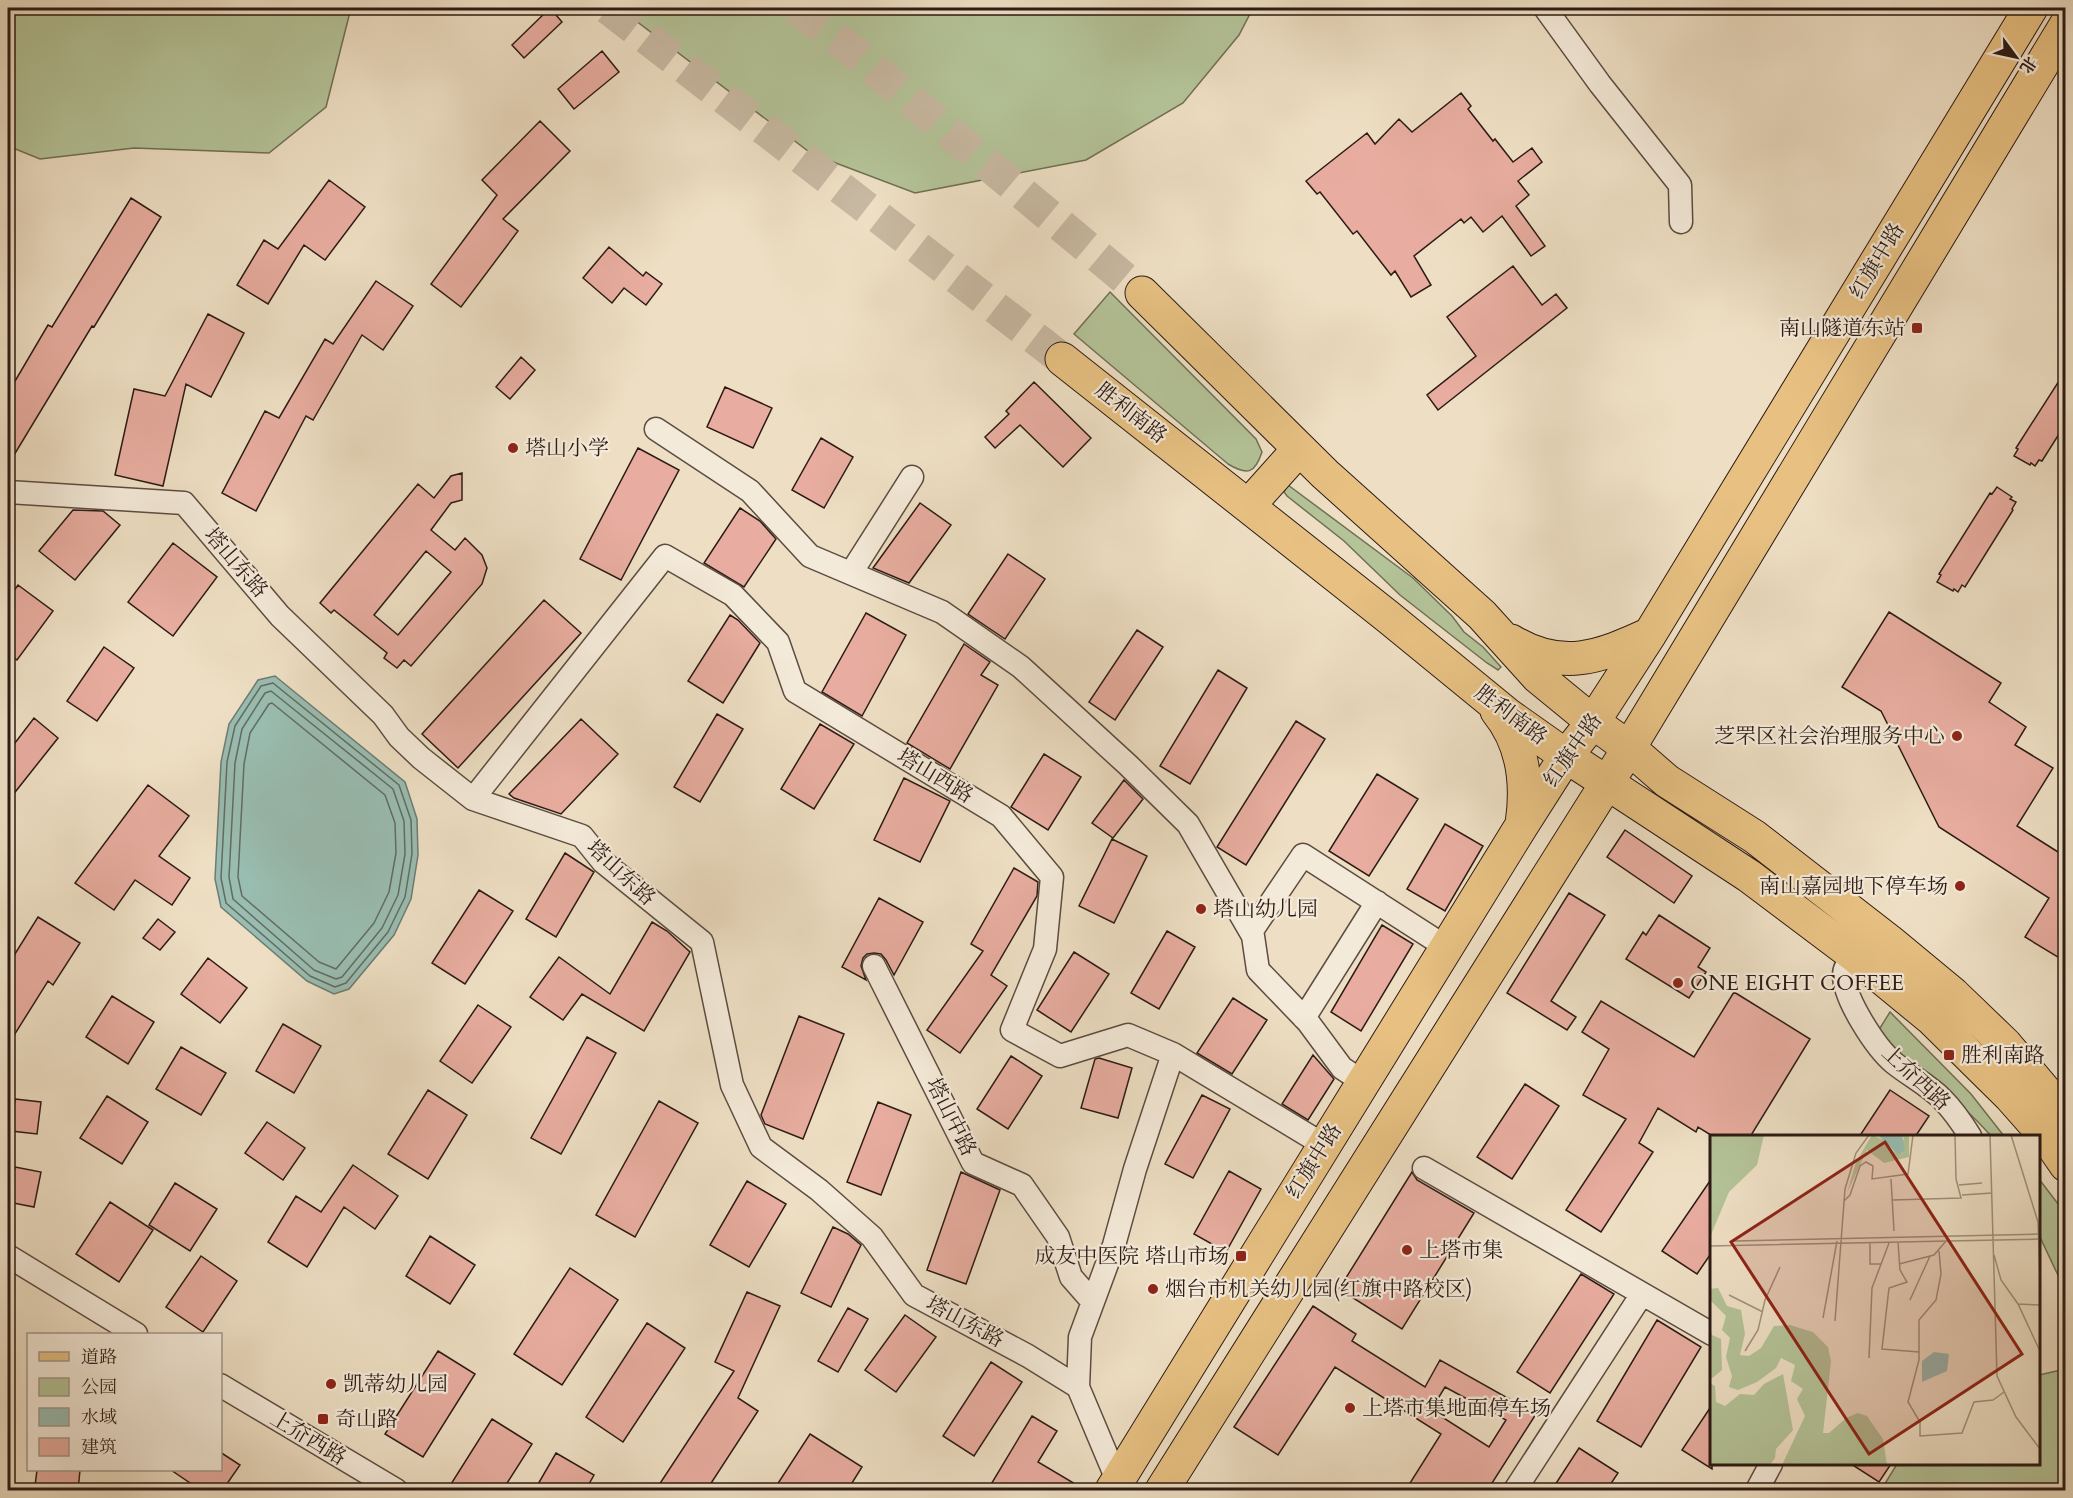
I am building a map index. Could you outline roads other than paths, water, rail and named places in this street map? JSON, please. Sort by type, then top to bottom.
[{"type":"main road","name":"红旗中路","points":[[1115,1486],[1522,825],[1566,756],[1593,722],[1650,634],[2031,8]]},
{"type":"main road","name":"红旗中路","points":[[1162,1491],[1629,748],[2066,25]]},
{"type":"main road","points":[[1142,293],[1299,449],[1482,615],[1538,677],[1629,748],[1667,782],[1781,856],[1953,994],[2006,1044],[2066,1116]]},
{"type":"main road","name":"胜利南路","points":[[1062,359],[1249,505],[1508,715],[1566,756],[1749,876],[1854,955],[1948,1034],[2010,1096],[2048,1139],[2066,1165]]},
{"type":"main road","points":[[1249,505],[1299,449]]},
{"type":"main road","points":[[1502,636],[1539,656],[1579,659],[1596,657],[1650,634]]},
{"type":"main road","points":[[1485,696],[1514,734],[1526,788],[1522,825]]},
{"type":"street","points":[[1545,8],[1600,84],[1680,185],[1681,222]]},
{"type":"street","points":[[656,429],[750,491],[810,556],[942,612],[1021,667],[1128,765],[1188,824],[1251,932],[1258,970],[1304,1018],[1342,1068],[1363,1082]]},
{"type":"street","points":[[851,573],[912,477]]},
{"type":"street","name":"塔山东路","points":[[8,492],[184,503],[280,615],[383,715],[399,737],[421,758],[473,799],[582,836],[603,862],[702,942],[732,1085],[761,1147],[819,1190],[872,1236],[914,1295],[1028,1356],[1078,1387]]},
{"type":"street","name":"塔山西路","points":[[473,799],[665,556],[733,595],[778,642],[795,691],[1001,816],[1052,877],[1045,948],[1012,1030],[1060,1056],[1128,1035],[1173,1054],[1324,1145]]},
{"type":"street","points":[[1251,932],[1303,855],[1446,947]]},
{"type":"street","points":[[1304,1018],[1377,902]]},
{"type":"street","name":"上夼西路","points":[[1854,955],[1845,967],[1844,977],[1850,1000],[1866,1028],[1892,1061],[1942,1099],[1969,1135]]},
{"type":"street","name":"塔山中路","points":[[874,966],[973,1163],[1022,1185],[1058,1237],[1071,1277],[1092,1301]]},
{"type":"street","points":[[1115,1486],[1078,1387],[1080,1337],[1114,1245],[1135,1169],[1173,1054]]},
{"type":"street","points":[[1424,1168],[1710,1333]]},
{"type":"street","points":[[8,1256],[133,1333]]},
{"type":"street","points":[[1515,1491],[1642,1294]]},
{"type":"street","name":"上夼西路","points":[[222,1386],[396,1491]]},
{"type":"street","points":[[1757,1491],[1770,1465]]},
{"type":"water","points":[[275,676],[405,782],[417,819],[418,855],[411,899],[394,935],[349,989],[334,994],[307,981],[221,907],[215,879],[221,762],[229,724],[258,680]]},
{"type":"tunnel","points":[[608,8],[1062,359]]},
{"type":"tunnel","points":[[796,8],[840,41],[1142,293]]},
{"type":"place","name":"南山隧道东站","points":[[1917,328]]},
{"type":"place","name":"塔山小学","points":[[513,448]]},
{"type":"place","name":"芝罘区社会治理服务中心","points":[[1957,736]]},
{"type":"place","name":"南山嘉园地下停车场","points":[[1960,886]]},
{"type":"place","name":"塔山幼儿园","points":[[1201,909]]},
{"type":"place","name":"ONE EIGHT COFFEE","points":[[1678,983]]},
{"type":"place","name":"胜利南路","points":[[1949,1055]]},
{"type":"place","name":"上塔市集","points":[[1407,1250]]},
{"type":"place","name":"成友中医院 塔山市场","points":[[1241,1256]]},
{"type":"place","name":"烟台市机关幼儿园(红旗中路校区)","points":[[1153,1289]]},
{"type":"place","name":"凯蒂幼儿园","points":[[331,1384]]},
{"type":"place","name":"上塔市集地面停车场","points":[[1350,1408]]},
{"type":"place","name":"奇山路","points":[[323,1419]]}]
